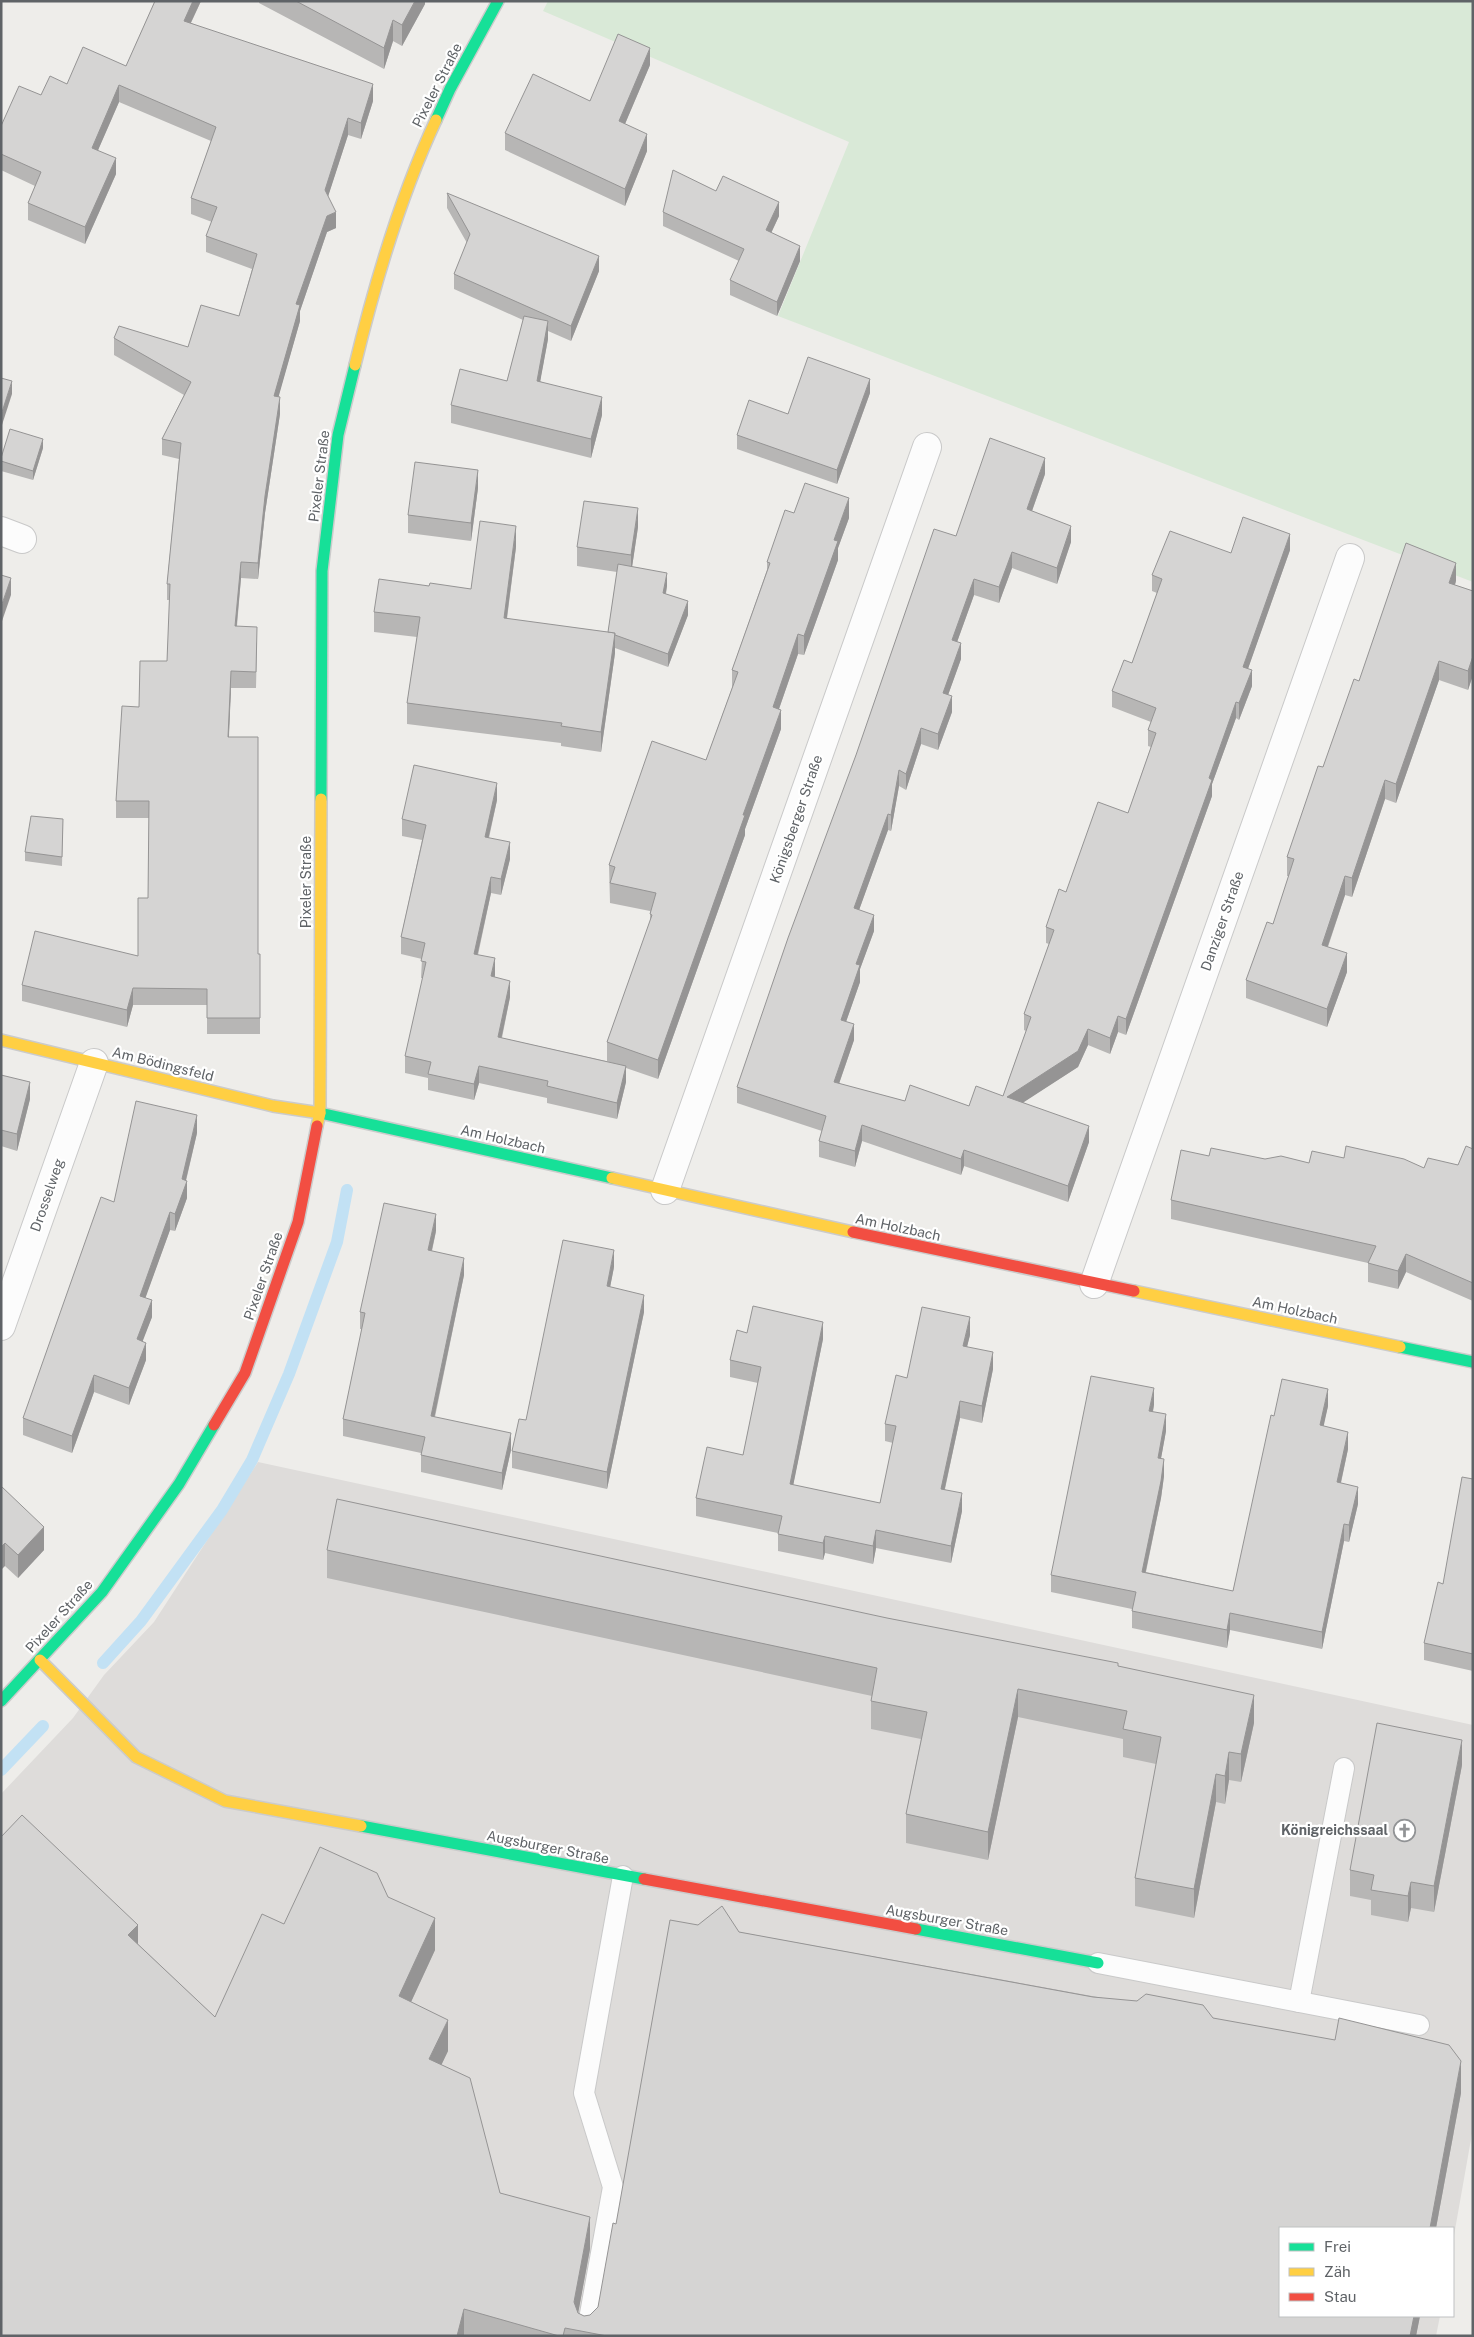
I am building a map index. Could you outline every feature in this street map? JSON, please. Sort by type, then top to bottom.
[{"type":"street","name":"Pixeler Straße","points":[[1,1701],[102,1592],[179,1484],[245,1373],[298,1222],[320,1112],[322,571],[338,435],[365,322],[407,188],[450,89],[498,1]]},
{"type":"street","name":"Königsberger Straße","points":[[665,1190],[927,447]]},
{"type":"street","name":"Danziger Straße","points":[[1094,1284],[1350,558]]},
{"type":"street","name":"Am Bödingsfeld","points":[[1,1040],[273,1106],[320,1112]]},
{"type":"street","name":"Drosselweg","points":[[1,1326],[94,1063]]},
{"type":"street","name":"Am Holzbach","points":[[320,1112],[1094,1284],[1473,1362]]},
{"type":"street","name":"Augsburger Straße","points":[[40,1660],[136,1757],[225,1801],[623,1876],[1098,1962]]},
{"type":"lane","points":[[1299,2002],[1344,1768]]},
{"type":"lane","points":[[586,2336],[613,2187],[584,2093],[623,1876]]},
{"type":"lane","points":[[1098,1962],[1419,2025]]},
{"type":"shaded area","points":[[258,1462],[1473,1725],[1473,2128],[1454,2235],[1454,2227],[1279,2227],[1279,2317],[1440,2317],[1436,2336],[1,2336],[1,1794],[73,1718],[104,1675],[154,1622]]},
{"type":"green space","points":[[548,1],[1473,1],[1473,582],[778,316],[849,142],[543,11]]},
{"type":"building","points":[[155,1],[193,1],[184,21],[373,84],[361,123],[348,118],[325,190],[336,212],[327,216],[296,304],[300,305],[274,396],[280,397],[265,496],[258,563],[241,562],[235,626],[257,627],[256,672],[231,671],[228,737],[258,737],[258,954],[260,954],[260,1018],[207,1018],[207,989],[133,988],[127,1010],[22,985],[35,931],[138,956],[138,898],[148,898],[149,801],[116,801],[122,706],[139,707],[140,661],[167,661],[170,584],[167,584],[181,443],[162,439],[191,382],[114,338],[119,326],[188,347],[201,305],[239,316],[257,254],[206,236],[217,207],[191,198],[216,127],[119,85],[92,148],[116,158],[85,227],[28,203],[41,172],[1,154],[1,126],[19,86],[41,95],[50,76],[67,84],[83,47],[126,66]]},
{"type":"building","points":[[296,1],[415,1],[402,25],[393,20],[384,48]]},
{"type":"building","points":[[618,34],[650,48],[619,121],[647,134],[625,189],[505,133],[533,74],[590,101]]},
{"type":"building","points":[[673,170],[716,191],[723,176],[779,202],[766,230],[800,246],[777,302],[730,280],[744,249],[663,212]]},
{"type":"building","points":[[447,193],[599,256],[571,326],[454,274],[470,234]]},
{"type":"building","points":[[524,316],[548,321],[537,381],[602,397],[591,439],[451,405],[460,369],[507,381]]},
{"type":"building","points":[[808,357],[870,379],[837,470],[737,435],[749,400],[788,414]]},
{"type":"building","points":[[1,378],[12,381],[1,415]]},
{"type":"building","points":[[10,429],[43,439],[33,471],[1,461]]},
{"type":"building","points":[[990,438],[1045,458],[1027,509],[1071,526],[1057,568],[1012,552],[999,587],[974,579],[952,640],[961,643],[943,693],[952,696],[938,734],[921,728],[906,774],[899,770],[891,815],[888,814],[854,908],[874,915],[856,964],[860,965],[841,1020],[854,1024],[834,1082],[905,1101],[910,1085],[969,1106],[976,1086],[1003,1096],[1031,1017],[1024,1014],[1054,930],[1046,927],[1059,889],[1066,892],[1098,802],[1128,813],[1156,733],[1148,730],[1156,708],[1112,691],[1124,660],[1132,663],[1162,579],[1152,575],[1170,531],[1231,553],[1243,517],[1290,534],[1243,667],[1252,670],[1239,703],[1236,702],[1209,778],[1212,780],[1126,1019],[1118,1016],[1110,1038],[1088,1029],[1078,1051],[1007,1097],[1089,1126],[1068,1186],[964,1150],[961,1159],[862,1125],[855,1151],[819,1141],[826,1116],[737,1087],[788,938],[856,755],[934,529],[956,536]]},
{"type":"building","points":[[415,462],[478,470],[471,523],[408,515]]},
{"type":"building","points":[[805,483],[849,498],[834,540],[838,541],[804,636],[798,634],[773,707],[781,710],[658,1060],[607,1042],[652,915],[650,914],[656,893],[610,883],[615,867],[609,865],[652,741],[706,760],[738,672],[732,670],[770,563],[767,562],[785,510],[794,513]]},
{"type":"building","points":[[584,501],[638,508],[631,555],[577,547]]},
{"type":"building","points":[[480,521],[516,526],[504,618],[615,633],[601,732],[561,726],[562,723],[407,703],[420,617],[374,612],[379,579],[429,586],[430,583],[471,589]]},
{"type":"building","points":[[1406,543],[1456,563],[1449,583],[1473,591],[1473,656],[1468,671],[1439,661],[1396,784],[1385,780],[1352,878],[1345,876],[1322,945],[1347,953],[1327,1009],[1246,980],[1267,922],[1273,924],[1294,859],[1287,857],[1318,766],[1323,767],[1354,679],[1359,681]]},
{"type":"building","points":[[618,564],[667,573],[663,593],[688,601],[668,654],[608,632]]},
{"type":"building","points":[[1,575],[11,578],[1,607]]},
{"type":"building","points":[[414,765],[497,783],[485,837],[510,842],[501,879],[491,877],[474,954],[495,958],[491,976],[510,981],[498,1037],[626,1066],[617,1103],[547,1086],[548,1081],[479,1066],[474,1084],[428,1074],[431,1062],[405,1056],[426,962],[421,961],[425,943],[401,937],[426,825],[402,819]]},
{"type":"building","points":[[31,816],[63,819],[62,857],[25,852]]},
{"type":"building","points":[[1,1075],[30,1082],[17,1134],[1,1130]]},
{"type":"building","points":[[136,1101],[197,1115],[182,1179],[187,1181],[175,1214],[170,1212],[140,1296],[152,1300],[137,1339],[146,1343],[129,1388],[94,1375],[72,1436],[23,1418],[101,1197],[114,1202]]},
{"type":"building","points":[[1346,1146],[1404,1159],[1424,1168],[1428,1158],[1458,1165],[1466,1146],[1473,1149],[1473,1283],[1406,1254],[1398,1271],[1368,1263],[1376,1246],[1171,1200],[1181,1150],[1209,1156],[1211,1148],[1265,1159],[1281,1156],[1309,1163],[1312,1151],[1344,1158]]},
{"type":"building","points":[[384,1203],[436,1214],[428,1250],[464,1258],[431,1416],[511,1433],[502,1473],[421,1455],[425,1437],[343,1419],[365,1313],[360,1312]]},
{"type":"building","points":[[563,1240],[614,1250],[607,1286],[644,1295],[607,1472],[512,1451],[519,1419],[526,1420]]},
{"type":"building","points":[[753,1306],[823,1322],[790,1484],[880,1503],[896,1426],[885,1424],[896,1375],[907,1378],[922,1307],[970,1317],[963,1346],[993,1352],[982,1406],[960,1401],[941,1489],[962,1493],[951,1546],[876,1530],[873,1546],[825,1536],[823,1543],[778,1534],[782,1516],[696,1498],[707,1447],[743,1455],[761,1367],[730,1360],[737,1330],[747,1333]]},
{"type":"building","points":[[1091,1376],[1154,1388],[1149,1411],[1166,1414],[1158,1458],[1164,1459],[1161,1481],[1142,1572],[1233,1591],[1271,1415],[1274,1416],[1282,1379],[1328,1389],[1320,1425],[1348,1432],[1337,1482],[1358,1487],[1349,1525],[1344,1524],[1322,1632],[1230,1613],[1227,1630],[1132,1611],[1136,1592],[1051,1575]]},
{"type":"building","points":[[1462,1477],[1473,1479],[1473,1654],[1424,1643],[1438,1582],[1443,1584]]},
{"type":"building","points":[[1,1486],[44,1527],[18,1555],[5,1543],[1,1547]]},
{"type":"building","points":[[337,1499],[887,1618],[1118,1663],[1118,1666],[1254,1695],[1241,1754],[1229,1752],[1225,1776],[1216,1774],[1194,1889],[1135,1878],[1161,1737],[1123,1729],[1127,1711],[1018,1689],[988,1832],[906,1814],[927,1712],[871,1701],[877,1668],[327,1550]]},
{"type":"building","points":[[1377,1723],[1462,1740],[1434,1886],[1411,1882],[1408,1896],[1371,1890],[1374,1875],[1350,1870]]},
{"type":"building","points":[[22,1815],[138,1925],[128,1935],[215,2017],[262,1914],[284,1924],[320,1847],[377,1873],[388,1897],[435,1918],[399,1996],[448,2020],[429,2059],[470,2078],[500,2193],[590,2217],[574,2302],[578,2313],[584,2316],[590,2315],[598,2307],[613,2223],[616,2224],[670,1920],[698,1925],[722,1906],[739,1932],[1093,1997],[1137,2001],[1146,1994],[1203,2005],[1213,2018],[1335,2040],[1339,2018],[1449,2045],[1461,2061],[1430,2227],[1279,2227],[1279,2317],[1414,2317],[1410,2336],[607,2336],[565,2328],[563,2336],[559,2336],[464,2309],[457,2336],[1,2336],[1,1837]]},
{"type":"waterway","points":[[103,1663],[141,1621],[222,1510],[252,1460],[289,1374],[337,1242],[347,1190]]},
{"type":"waterway","points":[[1,1770],[43,1726]]},
{"type":"traffic: fast","points":[[436,120],[450,89],[498,1]]},
{"type":"traffic: fast","points":[[321,799],[322,571],[338,435],[355,365]]},
{"type":"traffic: fast","points":[[320,1113],[612,1178]]},
{"type":"traffic: fast","points":[[1400,1347],[1473,1362]]},
{"type":"traffic: fast","points":[[1,1701],[102,1592],[179,1484],[214,1425]]},
{"type":"traffic: fast","points":[[361,1826],[644,1879]]},
{"type":"traffic: fast","points":[[916,1929],[1098,1963]]},
{"type":"traffic: slow","points":[[355,365],[371,303],[400,209],[436,120]]},
{"type":"traffic: slow","points":[[317,1126],[320,1113],[321,799]]},
{"type":"traffic: slow","points":[[1,1040],[273,1106],[320,1113]]},
{"type":"traffic: slow","points":[[612,1178],[853,1232]]},
{"type":"traffic: slow","points":[[1134,1291],[1400,1347]]},
{"type":"traffic: slow","points":[[40,1660],[136,1757],[225,1801],[361,1826]]},
{"type":"traffic: jam","points":[[214,1425],[245,1373],[298,1222],[317,1126]]},
{"type":"traffic: jam","points":[[853,1232],[1134,1291]]},
{"type":"traffic: jam","points":[[644,1879],[916,1929]]},
{"type":"place","name":"Königreichssaal","points":[[1404,1830]]}]
